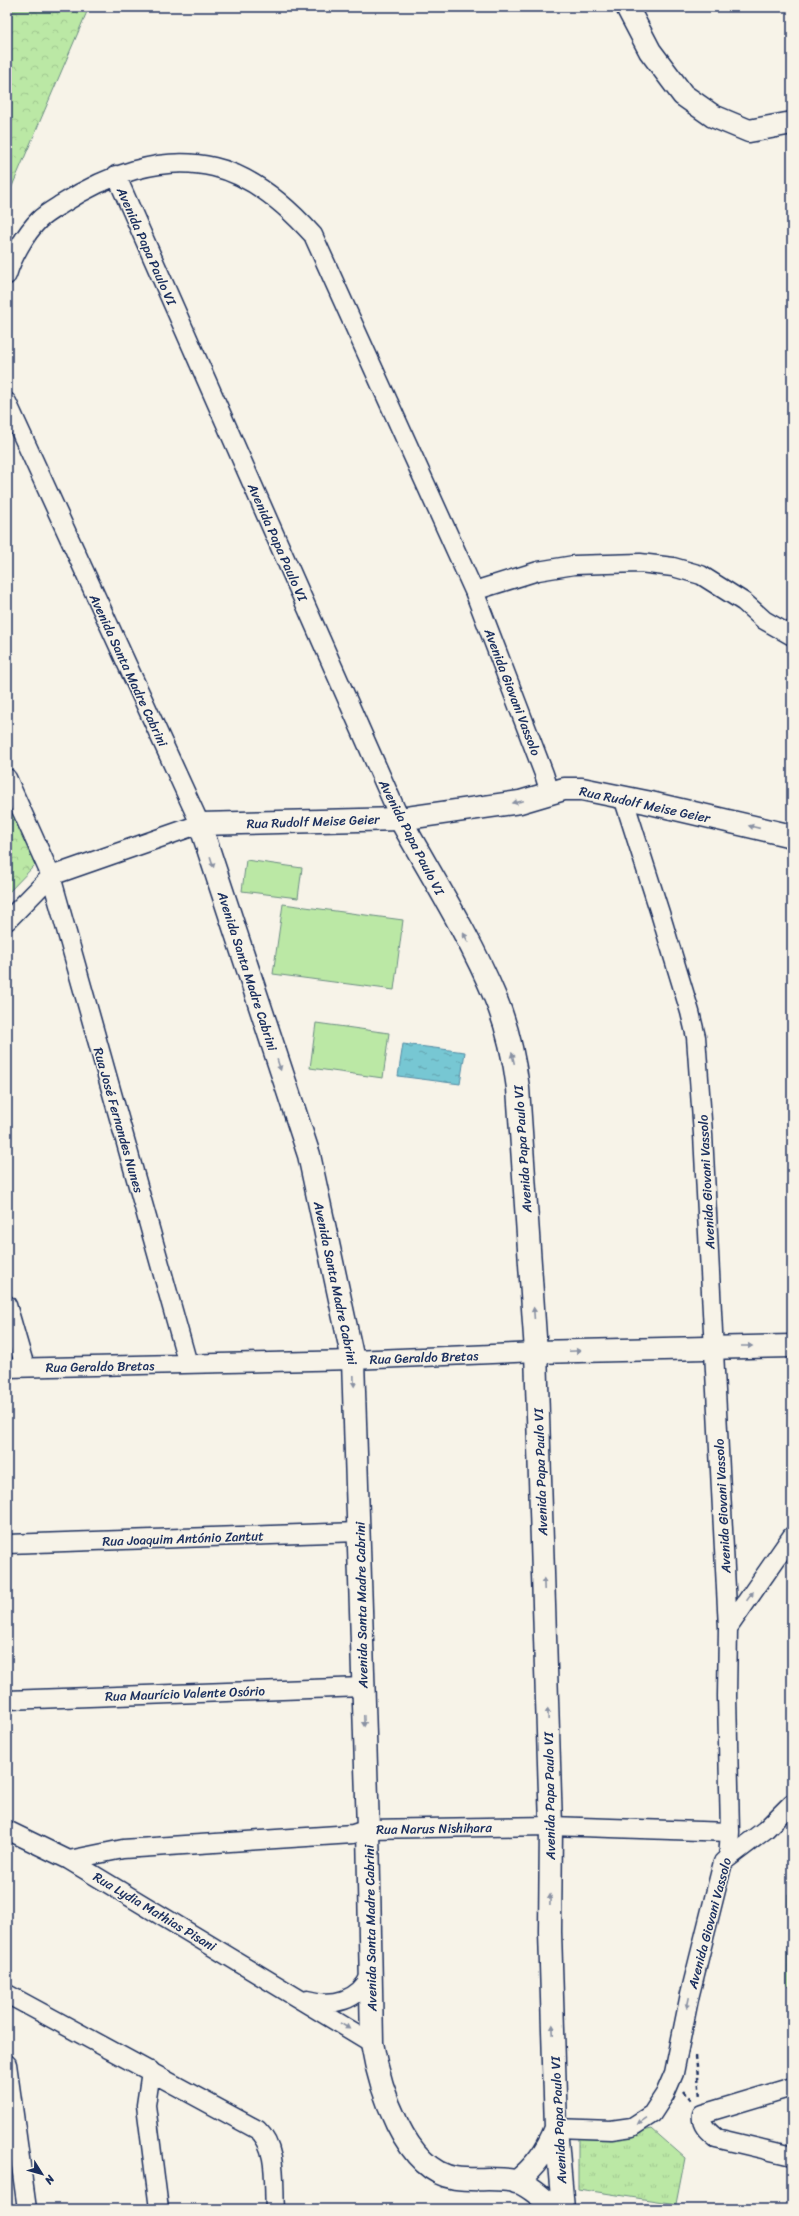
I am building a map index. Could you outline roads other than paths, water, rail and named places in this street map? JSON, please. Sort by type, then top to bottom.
[{"type":"main road","points":[[627,7],[650,51],[683,94],[713,116],[749,131],[792,123]]},
{"type":"main road","name":"Rua Rudolf Meise Geier","points":[[200,824],[400,819],[520,802],[564,789],[582,789],[792,836]]},
{"type":"main road","name":"Avenida Papa Paulo VI","points":[[400,819],[481,966],[496,998],[514,1061],[518,1088],[536,1352],[551,1826],[550,1932],[556,2128],[563,2209]]},
{"type":"main road","name":"Avenida Santa Madre Cabrini","points":[[200,824],[309,1155],[353,1360],[360,1532],[372,2043],[384,2094],[399,2128],[420,2157],[433,2169],[453,2178],[516,2182]]},
{"type":"main road","name":"Rua Geraldo Bretas","points":[[536,1352],[714,1346],[792,1346]]},
{"type":"main road","points":[[555,2209],[544,2199],[516,2182],[532,2169],[549,2146],[556,2128]]},
{"type":"street","name":"Avenida Giovani Vassolo","points":[[7,275],[25,240],[39,220],[82,191],[116,175],[141,168],[171,164],[214,167],[251,183],[276,199],[293,213],[313,235],[474,591],[550,793]]},
{"type":"street","name":"Avenida Papa Paulo VI","points":[[116,175],[400,819]]},
{"type":"street","name":"Avenida Santa Madre Cabrini","points":[[7,402],[200,824]]},
{"type":"street","points":[[474,591],[538,571],[574,565],[640,563],[673,566],[701,575],[744,602],[764,620],[792,636]]},
{"type":"street","name":"Rua José Fernandes Nunes","points":[[7,778],[51,876],[188,1364]]},
{"type":"street","name":"Avenida Giovani Vassolo","points":[[556,2128],[611,2130],[632,2127],[652,2114],[665,2094],[674,2073],[690,1994],[722,1867],[728,1858],[730,1832],[728,1628],[704,1141],[696,1036],[660,913],[623,797]]},
{"type":"street","name":"Rua Rudolf Meise Geier","points":[[51,876],[200,824]]},
{"type":"street","points":[[7,921],[51,876]]},
{"type":"street","points":[[7,1305],[16,1368]]},
{"type":"street","name":"Rua Geraldo Bretas","points":[[16,1368],[353,1360],[536,1352]]},
{"type":"street","name":"Rua Joaquim António Zantut","points":[[7,1544],[360,1532]]},
{"type":"street","points":[[728,1628],[792,1536]]},
{"type":"street","name":"Rua Maurício Valente Osório","points":[[7,1700],[363,1687]]},
{"type":"street","points":[[728,1858],[765,1830],[792,1803]]},
{"type":"street","name":"Rua Narus Nishihara","points":[[69,1860],[123,1849],[353,1834],[368,1829],[551,1826],[730,1832]]},
{"type":"street","name":"Rua Lydia Mathias Pisani","points":[[7,1830],[69,1860],[300,1998]]},
{"type":"street","points":[[300,1998],[321,2004],[336,2004],[363,1988],[370,1976]]},
{"type":"street","points":[[300,1998],[372,2043]]},
{"type":"street","points":[[9,2000],[151,2072],[258,2130],[262,2134],[271,2151],[275,2209]]},
{"type":"street","points":[[7,2064],[27,2209]]},
{"type":"street","points":[[151,2072],[146,2105],[159,2209]]},
{"type":"street","points":[[792,2087],[702,2114],[701,2118],[708,2131],[716,2138],[792,2156]]},
{"type":"water","points":[[403,1044],[465,1052],[460,1084],[398,1076]]}]
